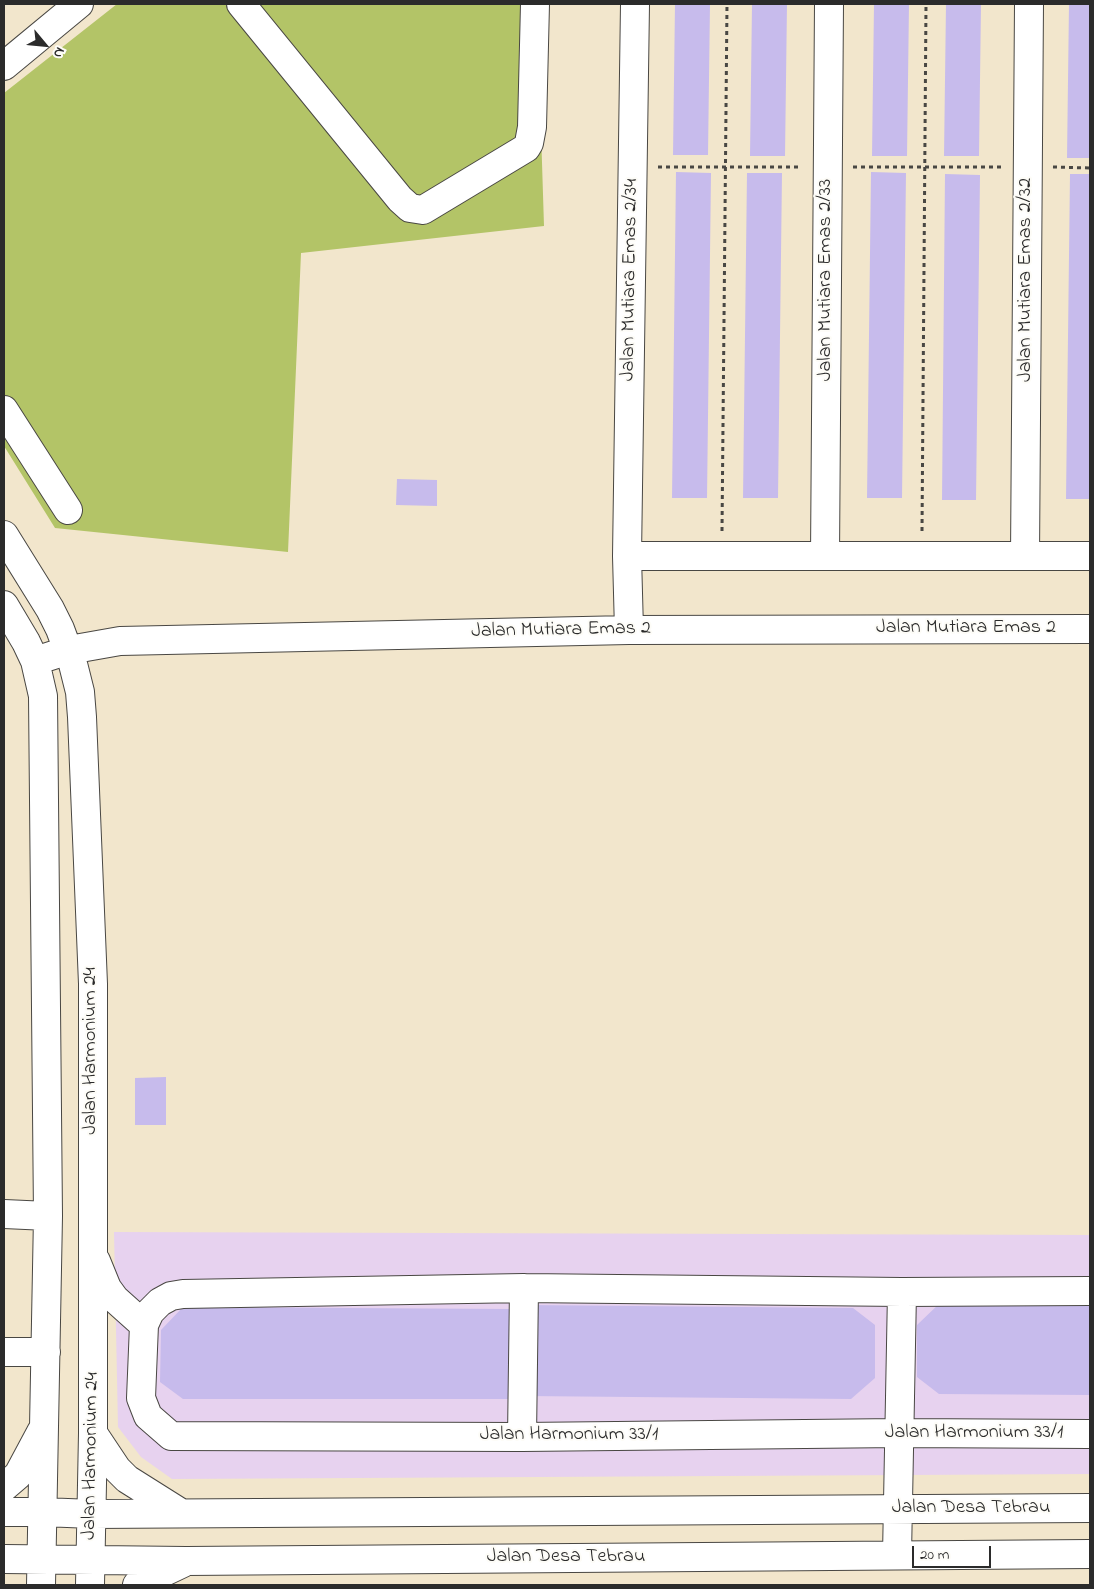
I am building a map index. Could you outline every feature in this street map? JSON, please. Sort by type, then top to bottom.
[{"type":"street","points":[[4,66],[80,4]]},
{"type":"street","points":[[241,4],[400,199],[410,208],[423,210],[526,148],[529,143],[532,128],[535,4]]},
{"type":"street","name":"Jalan Mutiara Emas 2/34","points":[[628,630],[627,556],[635,4]]},
{"type":"street","name":"Jalan Mutiara Emas 2/33","points":[[825,556],[829,4]]},
{"type":"street","name":"Jalan Mutiara Emas 2/32","points":[[1025,556],[1029,4]]},
{"type":"street","points":[[4,410],[68,510]]},
{"type":"street","name":"Jalan Harmonium 24","points":[[4,535],[50,610],[69,650],[80,692],[93,984],[94,1433],[90,1572]]},
{"type":"street","points":[[627,556],[1090,556]]},
{"type":"street","points":[[4,605],[35,661],[43,696],[48,1216],[41,1585]]},
{"type":"street","name":"Jalan Mutiara Emas 2","points":[[35,661],[69,650],[120,641],[628,630],[1090,629]]},
{"type":"street","points":[[4,1214],[48,1216]]},
{"type":"street","points":[[93,1253],[107,1288],[115,1299],[144,1325],[150,1312],[160,1302],[171,1296],[183,1294],[524,1288],[902,1292],[1090,1291]]},
{"type":"street","points":[[522,1437],[524,1288]]},
{"type":"street","points":[[897,1555],[902,1292]]},
{"type":"street","name":"Jalan Harmonium 33/1","points":[[144,1325],[141,1398],[148,1416],[171,1436],[522,1437],[899,1433],[1090,1434]]},
{"type":"street","points":[[4,1352],[46,1352]]},
{"type":"street","points":[[4,1487],[18,1475],[25,1465],[45,1424]]},
{"type":"street","points":[[94,1433],[127,1480],[181,1513]]},
{"type":"street","name":"Jalan Desa Tebrau","points":[[4,1512],[92,1514],[1090,1508]]},
{"type":"street","name":"Jalan Desa Tebrau","points":[[4,1559],[41,1558],[90,1572],[186,1561],[1090,1554]]},
{"type":"street","points":[[137,1585],[186,1561]]},
{"type":"path","points":[[722,556],[727,4]]},
{"type":"path","points":[[922,556],[926,4]]},
{"type":"path","points":[[633,166],[1090,168]]},
{"type":"shaded area","points":[[114,1232],[1090,1235],[1090,1474],[172,1479],[141,1457],[118,1427]]},
{"type":"green space","points":[[117,4],[537,4],[544,226],[301,253],[288,552],[55,528],[4,446],[4,93]]},
{"type":"building","points":[[675,4],[710,4],[708,155],[673,155]]},
{"type":"building","points":[[752,4],[787,4],[785,156],[750,156]]},
{"type":"building","points":[[874,4],[909,4],[907,156],[872,156]]},
{"type":"building","points":[[946,4],[981,4],[979,156],[944,156]]},
{"type":"building","points":[[1069,4],[1090,4],[1090,158],[1067,158]]},
{"type":"building","points":[[676,172],[711,173],[707,498],[672,498]]},
{"type":"building","points":[[871,172],[906,173],[902,498],[867,498]]},
{"type":"building","points":[[747,173],[782,173],[778,498],[743,498]]},
{"type":"building","points":[[945,174],[980,175],[976,500],[942,500]]},
{"type":"building","points":[[1070,174],[1090,174],[1090,499],[1066,499]]},
{"type":"building","points":[[397,479],[437,480],[437,506],[396,505]]},
{"type":"building","points":[[166,1077],[166,1125],[135,1125],[135,1078]]},
{"type":"building","points":[[940,1303],[1090,1304],[1090,1395],[939,1394],[917,1377],[917,1325]]},
{"type":"building","points":[[527,1305],[853,1308],[875,1325],[875,1378],[851,1399],[525,1396]]},
{"type":"building","points":[[183,1307],[510,1309],[509,1399],[183,1399],[160,1382],[161,1330]]}]
